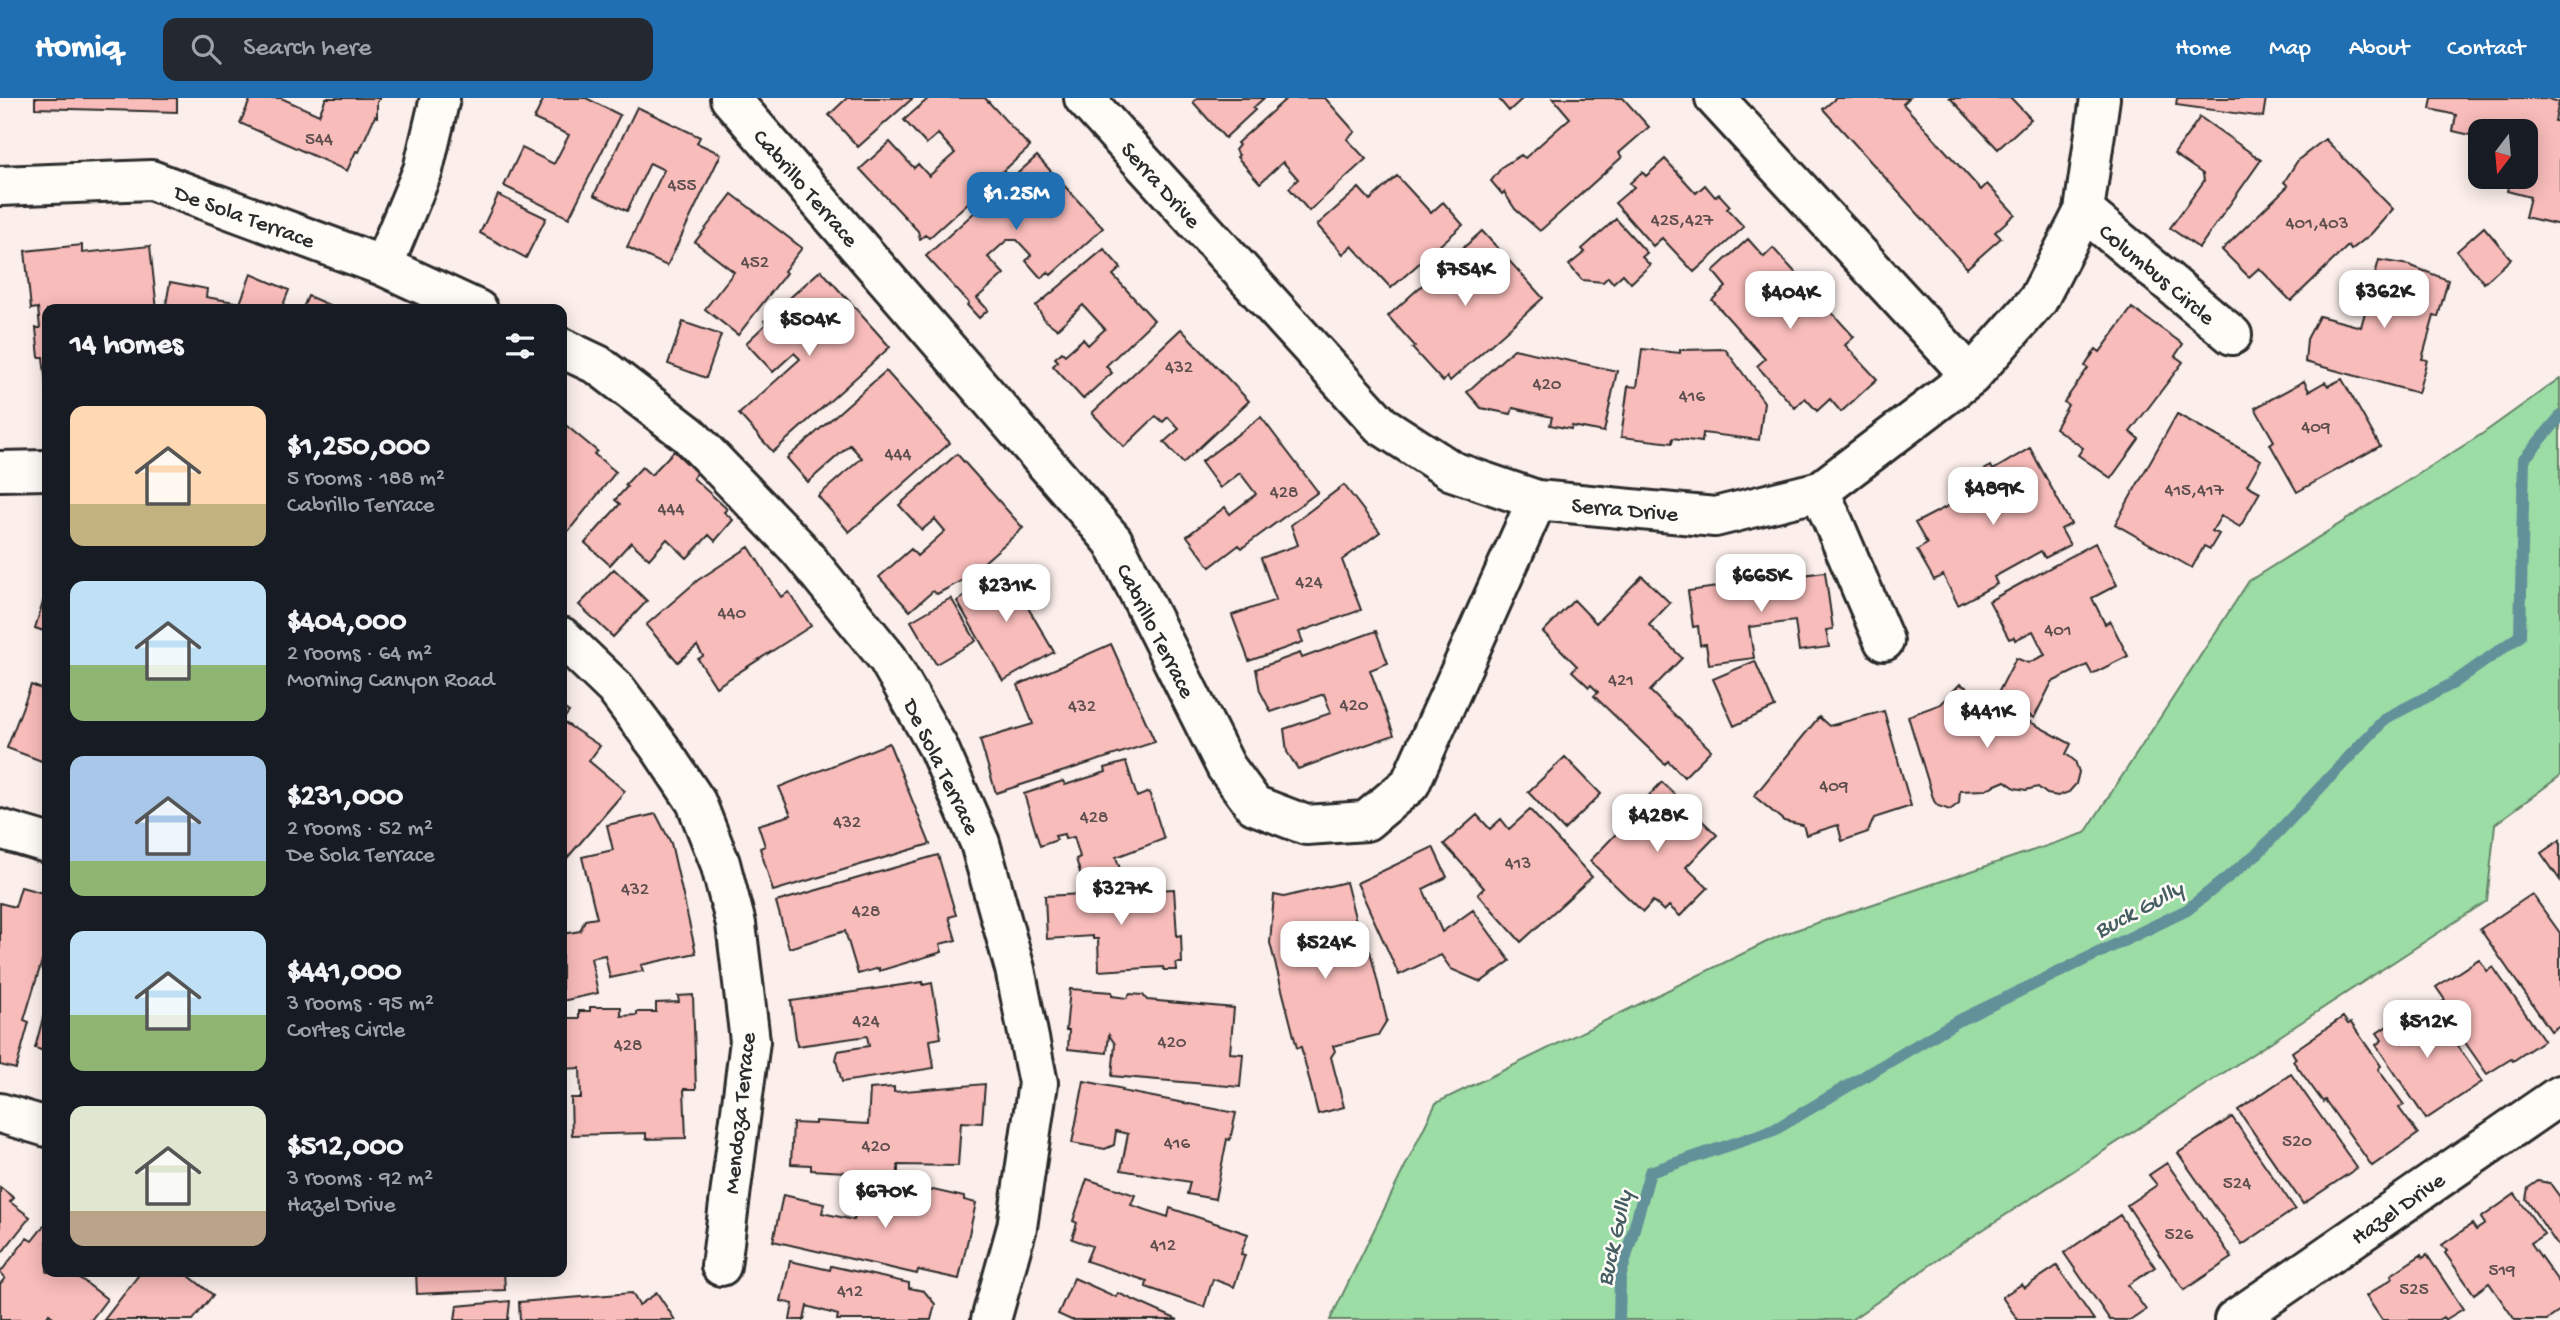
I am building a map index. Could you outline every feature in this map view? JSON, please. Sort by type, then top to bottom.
[{"type":"street","points":[[383,266],[423,170],[440,98]]},
{"type":"street","name":"Cabrillo Terrace","points":[[730,98],[1113,541],[1226,767],[1254,805],[1306,825],[1366,821],[1410,784],[1536,500]]},
{"type":"street","name":"Serra Drive","points":[[1084,98],[1381,425],[1452,471],[1536,500],[1715,517],[1820,491],[1970,376],[2038,300],[2084,211],[2099,98]]},
{"type":"street","points":[[1715,98],[1970,376]]},
{"type":"street","name":"De Sola Terrace","points":[[0,186],[151,180],[383,266],[465,304]]},
{"type":"street","name":"Columbus Circle","points":[[2084,211],[2232,335]]},
{"type":"street","name":"De Sola Terrace","points":[[567,350],[598,365],[689,435],[798,548],[888,659],[938,747],[980,843],[1015,970],[1038,1083],[1017,1227],[991,1320]]},
{"type":"street","points":[[0,471],[42,470]]},
{"type":"street","points":[[1820,491],[1884,641]]},
{"type":"street","name":"Mendoza Terrace","points":[[567,642],[615,688],[696,802],[720,863],[736,924],[750,1041],[721,1266]]},
{"type":"street","points":[[0,829],[42,842]]},
{"type":"street","name":"Hazel Drive","points":[[2234,1320],[2560,1095]]},
{"type":"street","points":[[0,1113],[42,1126]]},
{"type":"green space","points":[[2560,378],[2560,776],[2495,824],[2487,901],[1952,1250],[1851,1320],[1330,1320],[1436,1103],[1781,935],[2085,833],[2249,581],[2482,434]]},
{"type":"building","points":[[35,98],[177,98],[177,112],[35,108]]},
{"type":"building","points":[[251,98],[281,98],[319,115],[326,98],[380,98],[377,102],[377,117],[375,116],[347,171],[240,123]]},
{"type":"building","points":[[544,98],[586,98],[620,115],[569,218],[504,186],[522,148],[554,164],[569,135],[534,119]]},
{"type":"building","points":[[847,98],[913,98],[858,147],[829,115]]},
{"type":"building","points":[[929,98],[985,98],[1030,147],[929,238],[925,235],[920,239],[918,231],[860,169],[890,142],[914,168],[918,164],[929,176],[955,153],[938,134],[926,144],[904,120]]},
{"type":"building","points":[[1197,98],[1264,98],[1225,138],[1193,102]]},
{"type":"building","points":[[1287,98],[1325,98],[1355,132],[1347,139],[1366,159],[1309,211],[1289,188],[1298,179],[1283,162],[1260,183],[1237,157],[1239,155],[1235,150],[1239,145],[1237,143]]},
{"type":"building","points":[[1498,98],[1523,98],[1509,111]]},
{"type":"building","points":[[1553,98],[1623,98],[1649,127],[1619,153],[1622,157],[1540,231],[1515,209],[1504,192],[1502,194],[1491,181],[1503,166],[1521,155],[1525,158],[1570,118]]},
{"type":"building","points":[[1836,98],[1909,98],[1903,104],[1981,190],[1987,184],[2015,214],[1995,232],[2001,238],[1967,268],[1823,109]]},
{"type":"building","points":[[1950,98],[2011,98],[2031,119],[1998,149]]},
{"type":"building","points":[[2177,98],[2266,98],[2263,117],[2176,105]]},
{"type":"building","points":[[2432,98],[2546,98],[2559,102],[2555,121],[2560,122],[2560,225],[2525,217],[2530,197],[2507,191],[2538,189],[2538,119],[2468,119],[2468,134],[2453,131],[2456,115],[2430,109]]},
{"type":"building","points":[[637,107],[700,137],[697,143],[721,154],[667,266],[627,247],[664,170],[650,163],[627,211],[594,195]]},
{"type":"building","points":[[2200,117],[2261,160],[2199,248],[2170,228],[2204,181],[2203,174],[2174,154]]},
{"type":"building","points":[[2325,139],[2393,209],[2371,234],[2351,250],[2348,246],[2291,301],[2259,268],[2249,277],[2222,250],[2288,186],[2284,182],[2298,160]]},
{"type":"building","points":[[1037,156],[1103,228],[1051,275],[1048,272],[1041,278],[1026,261],[1031,255],[1017,240],[1007,240],[988,257],[1004,274],[977,298],[988,310],[979,318],[967,305],[969,303],[926,256]]},
{"type":"building","points":[[1665,159],[1696,193],[1705,185],[1715,197],[1719,194],[1730,206],[1727,209],[1744,227],[1694,272],[1662,238],[1653,246],[1615,203],[1634,187],[1630,183],[1642,172],[1646,176]]},
{"type":"building","points":[[1397,176],[1431,213],[1443,202],[1463,225],[1391,288],[1352,246],[1343,254],[1317,225],[1359,188],[1370,200]]},
{"type":"building","points":[[732,194],[802,248],[738,335],[705,309],[734,272],[695,242]]},
{"type":"building","points":[[498,195],[546,218],[526,258],[480,233]]},
{"type":"building","points":[[1616,219],[1647,253],[1642,257],[1650,265],[1631,283],[1623,274],[1613,283],[1608,277],[1603,282],[1582,280],[1569,265],[1585,252],[1582,249]]},
{"type":"building","points":[[2484,227],[2511,259],[2484,283],[2457,251]]},
{"type":"building","points":[[1482,231],[1543,298],[1450,381],[1447,377],[1443,382],[1388,316]]},
{"type":"building","points":[[1748,239],[1764,257],[1773,248],[1803,281],[1796,287],[1818,312],[1826,306],[1854,337],[1845,345],[1877,379],[1841,412],[1830,399],[1817,411],[1805,398],[1795,408],[1757,366],[1765,359],[1712,300],[1726,287],[1713,271]]},
{"type":"building","points":[[82,245],[82,253],[150,246],[156,304],[42,304],[42,357],[39,357],[36,328],[40,328],[38,308],[31,309],[25,251]]},
{"type":"building","points":[[1104,249],[1121,268],[1113,275],[1154,320],[1106,366],[1112,373],[1083,399],[1053,366],[1058,361],[1055,358],[1062,352],[1065,355],[1083,339],[1088,345],[1105,329],[1083,305],[1057,329],[1045,320],[1036,306]]},
{"type":"building","points":[[2379,260],[2409,265],[2448,280],[2422,359],[2427,360],[2418,393],[2305,362],[2307,339],[2319,316],[2361,327]]},
{"type":"building","points":[[821,270],[890,347],[773,452],[739,414],[800,359],[794,353],[773,372],[746,343],[766,324],[764,321]]},
{"type":"building","points":[[251,274],[289,290],[283,304],[166,304],[170,282],[207,289],[206,297],[240,303]]},
{"type":"building","points":[[308,296],[327,304],[305,304]]},
{"type":"building","points":[[2132,308],[2183,344],[2175,356],[2183,362],[2130,432],[2139,439],[2111,478],[2078,455],[2083,448],[2055,428],[2068,405],[2064,402],[2088,368],[2085,366],[2096,349],[2100,352]]},
{"type":"building","points":[[683,322],[721,335],[706,378],[668,364]]},
{"type":"building","points":[[1181,329],[1249,401],[1183,463],[1164,442],[1179,429],[1168,417],[1163,422],[1156,416],[1124,447],[1092,413]]},
{"type":"building","points":[[1514,349],[1617,371],[1604,432],[1550,425],[1552,417],[1513,408],[1511,414],[1481,408],[1467,392]]},
{"type":"building","points":[[1642,349],[1680,353],[1680,350],[1725,349],[1764,402],[1759,440],[1703,433],[1702,442],[1673,438],[1672,443],[1621,437],[1628,386],[1637,387]]},
{"type":"building","points":[[886,371],[950,443],[849,532],[818,496],[862,458],[850,445],[808,482],[787,458]]},
{"type":"building","points":[[2342,379],[2380,446],[2297,492],[2270,444],[2274,441],[2255,408],[2304,381],[2309,391],[2325,382],[2328,386]]},
{"type":"building","points":[[2177,414],[2261,460],[2247,485],[2260,492],[2240,527],[2221,516],[2212,531],[2219,534],[2210,549],[2204,546],[2192,568],[2115,524]]},
{"type":"building","points":[[1261,417],[1318,492],[1242,548],[1239,545],[1210,567],[1187,536],[1225,507],[1230,514],[1256,494],[1240,473],[1220,488],[1201,462]]},
{"type":"building","points":[[567,426],[597,451],[594,454],[616,472],[567,533]]},
{"type":"building","points":[[2030,448],[2071,524],[2061,529],[2070,545],[2045,558],[2041,551],[1994,577],[1997,584],[1958,605],[1943,575],[1934,580],[1917,550],[1927,544],[1915,523],[1952,504],[1967,479],[1991,466],[1993,470]]},
{"type":"building","points":[[674,451],[697,473],[693,478],[727,509],[724,512],[733,520],[715,541],[709,535],[687,558],[667,539],[649,559],[631,542],[610,565],[585,543],[620,504],[615,500],[642,467],[651,475]]},
{"type":"building","points":[[957,454],[1023,528],[965,579],[937,594],[933,591],[910,611],[879,577],[911,549],[917,556],[945,531],[935,519],[922,530],[899,505]]},
{"type":"building","points":[[1344,485],[1380,532],[1342,560],[1361,610],[1299,632],[1303,642],[1249,661],[1232,615],[1276,600],[1261,558],[1298,545],[1291,525]]},
{"type":"building","points":[[2095,543],[2117,585],[2092,598],[2105,624],[2110,621],[2128,656],[2092,674],[2087,665],[2052,682],[2034,718],[1996,697],[2016,658],[2028,663],[2045,655],[2033,631],[2015,640],[2014,637],[2009,639],[1989,601]]},
{"type":"building","points":[[749,547],[781,597],[789,592],[811,626],[716,687],[698,659],[703,656],[697,646],[678,662],[646,625],[698,580]]},
{"type":"building","points":[[1015,567],[1035,601],[1027,606],[1054,652],[1003,681],[957,601]]},
{"type":"building","points":[[614,569],[647,601],[613,637],[579,605]]},
{"type":"building","points":[[1825,572],[1833,629],[1826,630],[1829,647],[1799,651],[1795,621],[1749,627],[1754,658],[1709,664],[1706,644],[1700,645],[1698,626],[1693,627],[1688,591]]},
{"type":"building","points":[[1642,576],[1670,603],[1649,625],[1682,658],[1650,691],[1711,750],[1684,777],[1668,761],[1665,764],[1594,696],[1598,692],[1572,671],[1577,666],[1543,632],[1574,600],[1596,623]]},
{"type":"building","points":[[951,598],[976,641],[936,664],[911,621]]},
{"type":"building","points":[[42,605],[42,630],[35,628]]},
{"type":"building","points":[[1376,631],[1388,663],[1370,670],[1394,735],[1298,769],[1287,752],[1284,729],[1331,713],[1324,694],[1271,712],[1260,691],[1256,669],[1300,653],[1302,658]]},
{"type":"building","points":[[1111,644],[1155,742],[996,793],[980,740],[1033,724],[1018,685]]},
{"type":"building","points":[[1755,661],[1775,707],[1734,726],[1713,679]]},
{"type":"building","points":[[1960,684],[2071,744],[2066,754],[2075,761],[2079,772],[2076,784],[2069,792],[2058,796],[2047,794],[2038,787],[2026,790],[2015,788],[2005,781],[1984,790],[1960,791],[1959,803],[1950,810],[1938,806],[1934,801],[1908,716],[1941,704]]},
{"type":"building","points":[[31,685],[42,689],[42,761],[7,748]]},
{"type":"building","points":[[1884,711],[1911,806],[1874,818],[1868,832],[1842,841],[1838,825],[1806,835],[1803,825],[1784,821],[1754,796],[1819,717],[1829,726]]},
{"type":"building","points":[[567,724],[600,746],[589,761],[625,791],[567,858]]},
{"type":"building","points":[[889,743],[930,844],[773,891],[760,848],[765,846],[758,825],[791,815],[779,787]]},
{"type":"building","points":[[1565,757],[1601,794],[1564,830],[1528,792]]},
{"type":"building","points":[[1126,762],[1137,797],[1149,792],[1164,839],[1116,857],[1121,872],[1088,883],[1086,877],[1082,879],[1076,859],[1080,857],[1074,837],[1065,839],[1064,834],[1055,836],[1057,840],[1040,846],[1024,794],[1063,781],[1065,785],[1106,772],[1105,768]]},
{"type":"building","points":[[1662,782],[1717,835],[1686,867],[1708,888],[1680,916],[1669,906],[1664,911],[1653,901],[1643,912],[1590,861]]},
{"type":"building","points":[[1530,810],[1592,877],[1521,942],[1478,894],[1484,888],[1444,844],[1477,815],[1490,829],[1501,819],[1509,829]]},
{"type":"building","points":[[656,814],[671,843],[696,953],[641,965],[643,971],[610,978],[605,955],[591,958],[598,993],[567,1000],[567,933],[580,931],[585,920],[597,918],[582,857],[613,850],[607,825]]},
{"type":"building","points":[[2560,840],[2560,880],[2541,853]]},
{"type":"building","points":[[1433,847],[1447,877],[1423,889],[1442,932],[1473,910],[1510,961],[1481,982],[1451,969],[1441,955],[1399,975],[1357,883]]},
{"type":"building","points":[[938,855],[956,915],[949,917],[956,940],[940,944],[942,952],[879,971],[879,968],[858,974],[845,931],[789,948],[776,902]]},
{"type":"building","points":[[1346,882],[1364,953],[1370,951],[1387,1020],[1378,1035],[1333,1046],[1335,1051],[1331,1057],[1344,1107],[1318,1114],[1301,1047],[1297,1048],[1270,943],[1274,895],[1284,897]]},
{"type":"building","points":[[21,887],[42,893],[42,961],[24,1020],[29,1022],[16,1069],[0,1065],[0,903],[15,907]]},
{"type":"building","points":[[1174,889],[1177,936],[1181,935],[1182,963],[1176,963],[1177,970],[1164,970],[1163,967],[1099,971],[1098,939],[1093,939],[1093,936],[1047,939],[1045,896]]},
{"type":"building","points":[[2532,894],[2560,933],[2560,1025],[2551,1031],[2480,929]]},
{"type":"building","points":[[2479,959],[2487,971],[2493,967],[2544,1040],[2513,1061],[2511,1059],[2487,1074],[2439,1005],[2445,1000],[2436,987]]},
{"type":"building","points":[[923,982],[923,985],[932,983],[941,1038],[930,1040],[934,1068],[842,1082],[836,1060],[838,1051],[869,1046],[867,1036],[797,1046],[791,1001]]},
{"type":"building","points":[[1070,989],[1112,992],[1112,996],[1127,998],[1130,994],[1143,995],[1147,1000],[1234,1008],[1230,1053],[1243,1054],[1240,1087],[1112,1076],[1115,1044],[1109,1035],[1107,1053],[1068,1049],[1069,1030],[1066,1030]]},
{"type":"building","points":[[693,995],[696,1089],[684,1089],[686,1138],[646,1139],[646,1133],[572,1135],[571,1098],[581,1098],[580,1068],[567,1069],[567,1018],[579,1018],[579,1011],[590,1011],[590,1007],[621,1007],[621,1016],[637,1015],[637,1012],[656,1012],[656,1003],[679,1002],[678,996]]},
{"type":"building","points":[[2420,1004],[2425,1011],[2431,1007],[2482,1082],[2426,1119],[2376,1045],[2382,1040],[2377,1033]]},
{"type":"building","points":[[2343,1017],[2348,1024],[2351,1023],[2381,1066],[2378,1069],[2404,1105],[2399,1108],[2418,1134],[2372,1166],[2325,1100],[2323,1102],[2293,1061],[2296,1059],[2292,1052]]},
{"type":"building","points":[[42,1021],[42,1050],[35,1048]]},
{"type":"building","points":[[2291,1074],[2357,1168],[2303,1204],[2238,1110]]},
{"type":"building","points":[[1084,1081],[1236,1113],[1230,1140],[1227,1139],[1215,1199],[1187,1194],[1190,1182],[1121,1170],[1128,1134],[1116,1131],[1114,1145],[1105,1149],[1072,1143]]},
{"type":"building","points":[[985,1084],[982,1123],[961,1122],[958,1166],[898,1165],[898,1175],[811,1170],[811,1165],[791,1164],[793,1123],[815,1124],[815,1121],[868,1124],[870,1089],[894,1087],[894,1092]]},
{"type":"building","points":[[2232,1117],[2295,1209],[2242,1245],[2178,1153]]},
{"type":"building","points":[[2167,1163],[2232,1258],[2184,1290],[2127,1205],[2157,1185],[2149,1175]]},
{"type":"building","points":[[1087,1179],[1135,1195],[1131,1205],[1168,1217],[1170,1208],[1248,1234],[1241,1254],[1245,1255],[1234,1287],[1213,1279],[1204,1307],[1146,1287],[1147,1281],[1086,1261],[1092,1246],[1072,1239],[1077,1223],[1073,1221]]},
{"type":"building","points":[[2538,1181],[2549,1183],[2560,1198],[2560,1249],[2526,1199],[2528,1188]]},
{"type":"building","points":[[862,1183],[909,1194],[920,1190],[933,1190],[964,1197],[964,1200],[976,1203],[959,1279],[918,1270],[917,1274],[773,1241],[783,1195],[824,1204],[822,1213],[854,1220]]},
{"type":"building","points":[[0,1187],[14,1198],[10,1202],[30,1217],[0,1255]]},
{"type":"building","points":[[2515,1194],[2544,1234],[2531,1243],[2560,1284],[2560,1311],[2547,1320],[2515,1320],[2489,1283],[2474,1294],[2442,1245],[2472,1224],[2476,1230],[2485,1224],[2481,1218]]},
{"type":"building","points":[[2120,1215],[2155,1267],[2128,1285],[2146,1310],[2131,1320],[2110,1320],[2064,1253]]},
{"type":"building","points":[[42,1228],[42,1277],[78,1277],[107,1299],[91,1320],[57,1320],[49,1314],[45,1320],[0,1320],[0,1284],[5,1278],[0,1273],[27,1238],[32,1241]]},
{"type":"building","points":[[2421,1255],[2423,1258],[2427,1255],[2463,1309],[2445,1320],[2443,1317],[2438,1320],[2382,1320],[2366,1296]]},
{"type":"building","points":[[790,1261],[830,1270],[831,1266],[909,1283],[909,1288],[924,1291],[935,1304],[931,1320],[837,1320],[838,1315],[807,1306],[804,1320],[790,1320],[793,1304],[781,1301]]},
{"type":"building","points":[[2057,1266],[2094,1320],[2018,1320],[2002,1297],[2022,1284],[2024,1288]]},
{"type":"building","points":[[137,1277],[190,1277],[213,1295],[193,1320],[104,1320]]},
{"type":"building","points":[[416,1277],[504,1277],[505,1290],[417,1294]]},
{"type":"building","points":[[1074,1278],[1116,1297],[1118,1293],[1178,1320],[1071,1320],[1058,1314]]},
{"type":"building","points":[[632,1293],[639,1305],[657,1293],[675,1320],[520,1320],[519,1302]]},
{"type":"building","points":[[510,1301],[508,1320],[455,1320],[457,1306]]},
{"type":"waterway","name":"Buck Gully","points":[[1619,1320],[1620,1278],[1650,1172],[1774,1130],[1956,1022],[2187,910],[2259,852],[2386,718],[2452,684],[2520,636],[2524,459],[2560,417]]}]
